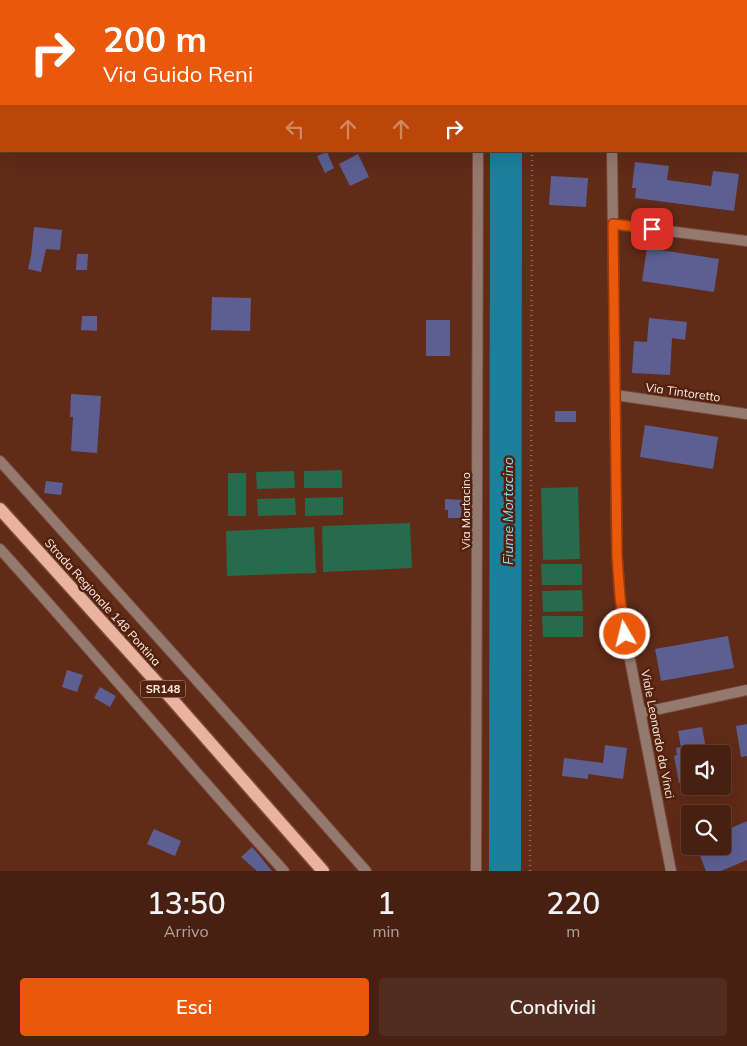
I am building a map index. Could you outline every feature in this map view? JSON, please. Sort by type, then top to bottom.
[{"type":"main road","name":"Strada Regionale 148 Pontina","points":[[0,509],[323,871]]},
{"type":"street","name":"Via Mortacino","points":[[476,871],[478,152]]},
{"type":"street","name":"Viale Leonardo da Vinci","points":[[612,152],[617,556],[620,597],[671,871]]},
{"type":"street","points":[[613,224],[747,241]]},
{"type":"street","name":"Via Tintoretto","points":[[615,395],[747,414]]},
{"type":"street","points":[[0,462],[366,871]]},
{"type":"street","points":[[0,548],[284,871]]},
{"type":"street","points":[[641,712],[747,690]]},
{"type":"path","points":[[530,871],[532,152]]},
{"type":"green space","points":[[342,470],[342,488],[304,488],[304,471]]},
{"type":"green space","points":[[294,471],[295,488],[257,489],[256,472]]},
{"type":"green space","points":[[228,473],[246,473],[246,516],[228,516]]},
{"type":"green space","points":[[578,487],[580,559],[543,560],[541,488]]},
{"type":"green space","points":[[343,497],[343,515],[305,516],[305,498]]},
{"type":"green space","points":[[295,498],[296,515],[258,516],[257,499]]},
{"type":"green space","points":[[410,523],[412,568],[323,572],[322,526]]},
{"type":"green space","points":[[314,527],[316,573],[227,576],[226,531]]},
{"type":"green space","points":[[541,564],[582,564],[582,585],[542,585]]},
{"type":"green space","points":[[582,590],[583,611],[543,612],[542,591]]},
{"type":"green space","points":[[542,616],[583,616],[583,637],[543,637]]},
{"type":"water","name":"Fiume Mortacino","points":[[490,152],[522,152],[521,871],[489,871]]},
{"type":"building","points":[[327,152],[334,168],[325,173],[317,156]]},
{"type":"building","points":[[358,154],[369,177],[350,186],[339,164]]},
{"type":"building","points":[[635,162],[669,166],[667,180],[711,186],[713,171],[739,174],[734,211],[635,198],[636,188],[632,188]]},
{"type":"building","points":[[551,176],[588,178],[586,207],[549,205]]},
{"type":"building","points":[[34,227],[62,230],[60,250],[46,249],[41,272],[28,269]]},
{"type":"building","points":[[647,248],[719,259],[714,292],[642,281]]},
{"type":"building","points":[[77,254],[88,254],[87,270],[76,270]]},
{"type":"building","points":[[212,297],[251,298],[250,331],[211,330]]},
{"type":"building","points":[[82,316],[97,316],[97,331],[81,330]]},
{"type":"building","points":[[649,318],[687,322],[685,340],[672,338],[670,375],[632,373],[634,341],[647,342]]},
{"type":"building","points":[[426,320],[450,320],[450,356],[426,356]]},
{"type":"building","points":[[71,394],[101,396],[97,453],[71,451],[73,417],[70,417]]},
{"type":"building","points":[[555,411],[576,411],[576,422],[555,422]]},
{"type":"building","points":[[645,425],[718,437],[713,469],[640,457]]},
{"type":"building","points":[[46,481],[63,483],[61,495],[44,493]]},
{"type":"building","points":[[445,499],[462,500],[461,518],[448,518],[448,510],[445,510]]},
{"type":"building","points":[[728,636],[734,668],[661,681],[655,649]]},
{"type":"building","points":[[67,670],[83,675],[77,692],[62,687]]},
{"type":"building","points":[[100,687],[116,696],[110,707],[94,698]]},
{"type":"building","points":[[747,724],[747,756],[741,757],[736,726]]},
{"type":"building","points":[[702,727],[705,745],[681,745],[681,747],[678,731]]},
{"type":"building","points":[[605,745],[627,748],[623,779],[588,774],[588,779],[562,776],[564,758],[603,763]]},
{"type":"building","points":[[681,747],[681,783],[679,783],[674,756],[677,755],[676,748]]},
{"type":"building","points":[[747,821],[747,860],[721,871],[706,871],[700,855],[731,855],[731,828]]},
{"type":"building","points":[[154,829],[181,841],[175,856],[147,844]]},
{"type":"building","points":[[252,847],[272,871],[257,871],[241,857]]},
{"type":"route","points":[[625,634],[617,556],[613,224],[652,229]]}]
